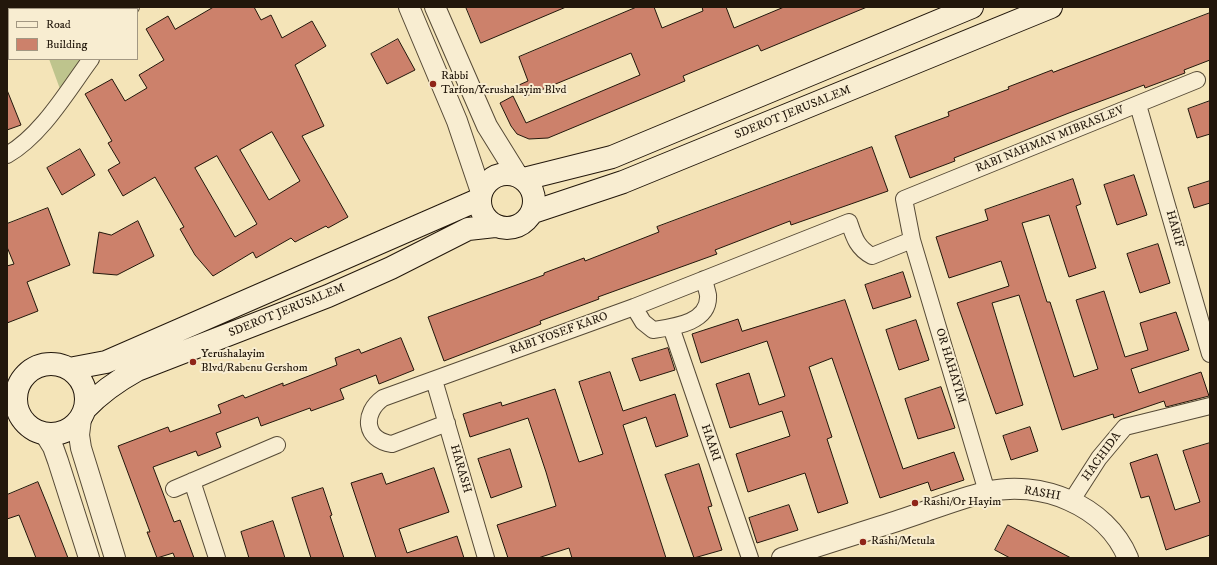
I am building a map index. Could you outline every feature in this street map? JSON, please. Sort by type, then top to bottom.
[{"type":"main road","points":[[521,177],[533,190],[533,212],[520,226],[507,229],[495,226],[483,215],[480,196],[490,180],[496,176],[504,174],[521,177],[612,157],[972,7]]},
{"type":"main road","name":"SDEROT JERUSALEM","points":[[533,212],[623,182],[1051,7]]},
{"type":"main road","name":"SDEROT JERUSALEM","points":[[69,369],[106,362],[480,196]]},
{"type":"main road","name":"SDEROT JERUSALEM","points":[[83,414],[106,388],[137,370],[328,296],[391,268],[468,229],[495,226]]},
{"type":"main road","points":[[52,364],[69,369],[77,375],[85,390],[83,414],[75,425],[61,433],[26,427],[19,413],[17,395],[14,386],[34,369],[43,366],[52,364]]},
{"type":"street","points":[[409,7],[457,121],[480,196]]},
{"type":"street","points":[[435,7],[487,126],[521,177]]},
{"type":"street","points":[[7,155],[14,151],[38,130],[90,60]]},
{"type":"street","name":"RABI NAHMAN MIBRASLEV","points":[[904,199],[1197,80]]},
{"type":"street","name":"HARIF","points":[[1138,105],[1210,354]]},
{"type":"street","name":"OR HAHAYIM","points":[[904,199],[912,240],[987,492]]},
{"type":"street","name":"RABI YOSEF KARO","points":[[447,423],[392,444],[384,443],[370,430],[369,414],[375,404],[383,398],[634,307],[848,222],[854,239],[862,250],[872,256],[912,240]]},
{"type":"street","points":[[634,307],[643,322],[653,330],[688,323],[705,310],[708,296],[704,279]]},
{"type":"street","name":"HAARI","points":[[671,327],[750,558]]},
{"type":"street","name":"HARASH","points":[[434,380],[486,558]]},
{"type":"street","name":"HACHIDA","points":[[1072,500],[1099,458],[1125,427],[1210,406]]},
{"type":"street","points":[[83,414],[79,435],[81,448],[115,558]]},
{"type":"street","points":[[26,427],[53,447],[89,558]]},
{"type":"street","points":[[174,489],[277,445]]},
{"type":"street","points":[[192,481],[217,558]]},
{"type":"street","name":"RASHI","points":[[782,558],[987,492],[1031,490],[1072,500],[1089,510],[1116,537],[1128,558]]},
{"type":"green space","points":[[7,7],[124,7],[8,8],[7,50]]},
{"type":"green space","points":[[49,60],[82,60],[60,89]]},
{"type":"building","points":[[214,7],[254,7],[261,20],[271,15],[282,38],[312,21],[326,46],[295,65],[324,126],[302,136],[348,217],[328,228],[326,226],[295,242],[291,238],[256,258],[253,252],[213,276],[195,255],[180,229],[184,227],[155,177],[123,196],[108,170],[120,163],[108,143],[112,141],[85,94],[112,79],[125,101],[147,88],[139,75],[164,60],[146,29],[168,16],[175,29]],"holes":[[[272,132],[300,181],[269,200],[240,150]],[[217,156],[257,224],[235,237],[195,168]]]},
{"type":"building","points":[[466,7],[566,7],[481,43]]},
{"type":"building","points":[[637,7],[654,7],[662,28],[703,11],[702,7],[726,7],[734,28],[784,7],[867,7],[761,51],[758,45],[683,76],[685,81],[548,138],[529,139],[517,134],[511,126],[500,103],[513,96],[526,123],[640,75],[631,53],[524,97],[519,85],[528,81],[519,57]]},
{"type":"building","points":[[1210,13],[1210,60],[1184,70],[1185,73],[1145,88],[1144,85],[1069,113],[954,158],[955,161],[910,178],[895,136],[949,116],[948,112],[1009,89],[1008,87],[1052,70],[1053,72]]},
{"type":"building","points":[[398,39],[415,70],[387,84],[371,54]]},
{"type":"building","points":[[7,90],[21,125],[7,130]]},
{"type":"building","points":[[1210,101],[1210,134],[1197,138],[1188,109]]},
{"type":"building","points":[[872,147],[888,191],[791,225],[790,221],[715,250],[717,254],[598,297],[599,299],[540,321],[541,324],[444,361],[428,317],[544,275],[544,273],[584,258],[585,261],[659,232],[657,227]]},
{"type":"building","points":[[80,149],[95,175],[62,195],[47,168]]},
{"type":"building","points":[[1134,175],[1147,215],[1117,225],[1104,185]]},
{"type":"building","points":[[1073,179],[1081,204],[1076,206],[1096,268],[1069,277],[1049,215],[1022,223],[1047,302],[1050,302],[1074,377],[1098,369],[1076,300],[1104,291],[1125,357],[1148,350],[1140,323],[1176,312],[1189,350],[1131,369],[1139,393],[1201,372],[1209,396],[1166,407],[1164,401],[1114,418],[1113,414],[1062,430],[1019,295],[992,303],[1023,405],[996,414],[957,303],[1009,286],[1001,261],[949,278],[936,237],[988,220],[985,210]]},
{"type":"building","points":[[1210,181],[1210,203],[1194,208],[1188,188]]},
{"type":"building","points":[[48,208],[70,265],[27,282],[38,311],[7,323],[7,266],[14,264],[7,247],[7,224]]},
{"type":"building","points":[[138,221],[154,256],[117,275],[93,273],[99,232],[111,235]]},
{"type":"building","points":[[1158,244],[1170,283],[1140,293],[1127,254]]},
{"type":"building","points":[[903,272],[911,297],[873,309],[865,285]]},
{"type":"building","points":[[845,300],[903,469],[954,452],[964,480],[931,491],[928,482],[880,498],[832,358],[809,367],[832,437],[827,439],[848,503],[818,513],[805,473],[748,492],[736,454],[790,436],[782,411],[730,428],[716,384],[749,373],[759,405],[785,396],[767,341],[701,363],[692,334],[738,319],[742,331]]},
{"type":"building","points":[[916,320],[929,360],[899,370],[886,330]]},
{"type":"building","points":[[401,338],[414,370],[379,384],[376,375],[340,389],[344,399],[311,411],[310,408],[261,426],[258,417],[216,433],[221,447],[198,456],[196,451],[153,467],[174,522],[180,520],[194,558],[175,558],[173,553],[157,558],[147,532],[150,532],[118,446],[168,427],[170,432],[221,413],[218,405],[243,395],[245,398],[283,383],[283,386],[337,365],[335,358],[359,349],[361,353]]},
{"type":"building","points":[[668,348],[675,370],[640,381],[632,359]]},
{"type":"building","points":[[610,372],[623,411],[675,394],[688,436],[656,447],[646,417],[623,425],[666,558],[572,558],[569,548],[538,558],[508,558],[497,525],[556,506],[546,472],[528,418],[470,437],[463,414],[501,402],[502,406],[555,389],[579,462],[603,454],[579,382]]},
{"type":"building","points":[[941,387],[955,428],[918,439],[905,399]]},
{"type":"building","points":[[1030,427],[1038,451],[1011,460],[1003,436]]},
{"type":"building","points":[[1210,443],[1210,535],[1166,550],[1149,496],[1141,498],[1130,463],[1157,454],[1175,510],[1200,502],[1183,451]]},
{"type":"building","points":[[510,449],[522,487],[491,498],[478,459]]},
{"type":"building","points":[[699,464],[712,506],[708,507],[722,550],[694,558],[665,475]]},
{"type":"building","points":[[434,468],[449,512],[399,529],[407,553],[457,536],[464,558],[376,558],[351,483],[382,473],[386,484]]},
{"type":"building","points":[[38,482],[68,558],[36,558],[19,515],[7,519],[7,495]]},
{"type":"building","points":[[323,488],[332,515],[330,516],[344,558],[311,558],[292,498]]},
{"type":"building","points":[[789,505],[798,530],[757,543],[749,518]]},
{"type":"building","points":[[273,521],[285,558],[249,558],[241,532]]},
{"type":"building","points":[[1008,525],[1071,558],[1010,558],[995,550]]},
{"type":"place","name":"Rabbi Tarfon/Yerushalayim Blvd","points":[[433,84]]},
{"type":"place","name":"Yerushalayim Blvd/Rabenu Gershom","points":[[193,362]]},
{"type":"place","name":"Rashi/Or Hayim","points":[[915,503]]},
{"type":"place","name":"Rashi/Metula","points":[[863,542]]}]
